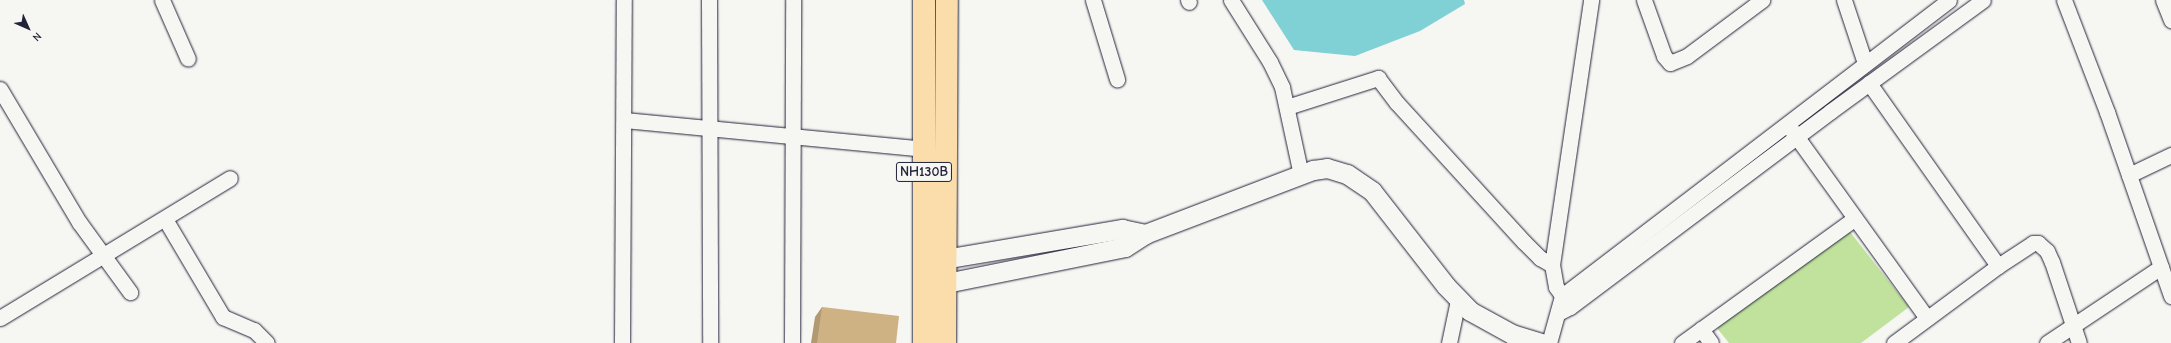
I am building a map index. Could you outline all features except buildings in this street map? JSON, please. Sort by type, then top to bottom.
[{"type":"highway","name":"NH130B","points":[[924,0],[924,149],[932,276],[945,343]]},
{"type":"highway","name":"NH130B","points":[[924,343],[932,276],[946,260],[947,0]]},
{"type":"street","points":[[162,0],[188,59]]},
{"type":"street","points":[[622,343],[624,0]]},
{"type":"street","points":[[709,0],[710,343]]},
{"type":"street","points":[[792,343],[793,0]]},
{"type":"street","points":[[1093,0],[1117,79]]},
{"type":"street","points":[[1231,0],[1270,62],[1282,87],[1301,175]]},
{"type":"street","points":[[1563,306],[1553,279],[1552,265],[1591,0]]},
{"type":"street","points":[[1644,0],[1664,56],[1670,63],[1683,59],[1740,7],[1762,0]]},
{"type":"street","points":[[1844,0],[1865,63]]},
{"type":"street","points":[[1549,343],[1563,306],[1787,123],[1949,0]]},
{"type":"street","points":[[1563,306],[1797,137],[1983,0]]},
{"type":"street","points":[[2064,0],[2129,175],[2171,296]]},
{"type":"street","points":[[2163,0],[2171,20]]},
{"type":"street","points":[[1287,107],[1378,78],[1397,103],[1524,242],[1540,258],[1552,265]]},
{"type":"street","points":[[1869,83],[1998,266]]},
{"type":"street","points":[[0,89],[79,222],[130,292]]},
{"type":"street","points":[[624,120],[792,135],[924,149]]},
{"type":"street","points":[[1787,123],[1927,318]]},
{"type":"street","points":[[2129,175],[2171,155]]},
{"type":"street","points":[[932,276],[1125,247],[1145,234],[1301,175],[1327,168],[1347,174],[1361,181],[1372,191],[1458,300],[1483,320],[1512,334],[1541,343]]},
{"type":"street","points":[[0,318],[165,219],[230,178]]},
{"type":"street","points":[[1682,343],[1854,218]]},
{"type":"street","points":[[165,219],[223,317],[254,330],[267,343]]},
{"type":"street","points":[[946,260],[1122,230],[1145,234]]},
{"type":"street","points":[[1894,343],[1998,266],[2033,243],[2042,246],[2052,262],[2079,343]]},
{"type":"street","points":[[2047,343],[2161,267]]},
{"type":"street","points":[[1449,343],[1458,300]]},
{"type":"street","points":[[1701,329],[1711,343]]},
{"type":"green space","points":[[1847,228],[1909,307],[1861,343],[1729,343],[1717,328]]},
{"type":"water","points":[[1262,0],[1464,0],[1465,4],[1420,31],[1355,56],[1294,50]]}]
